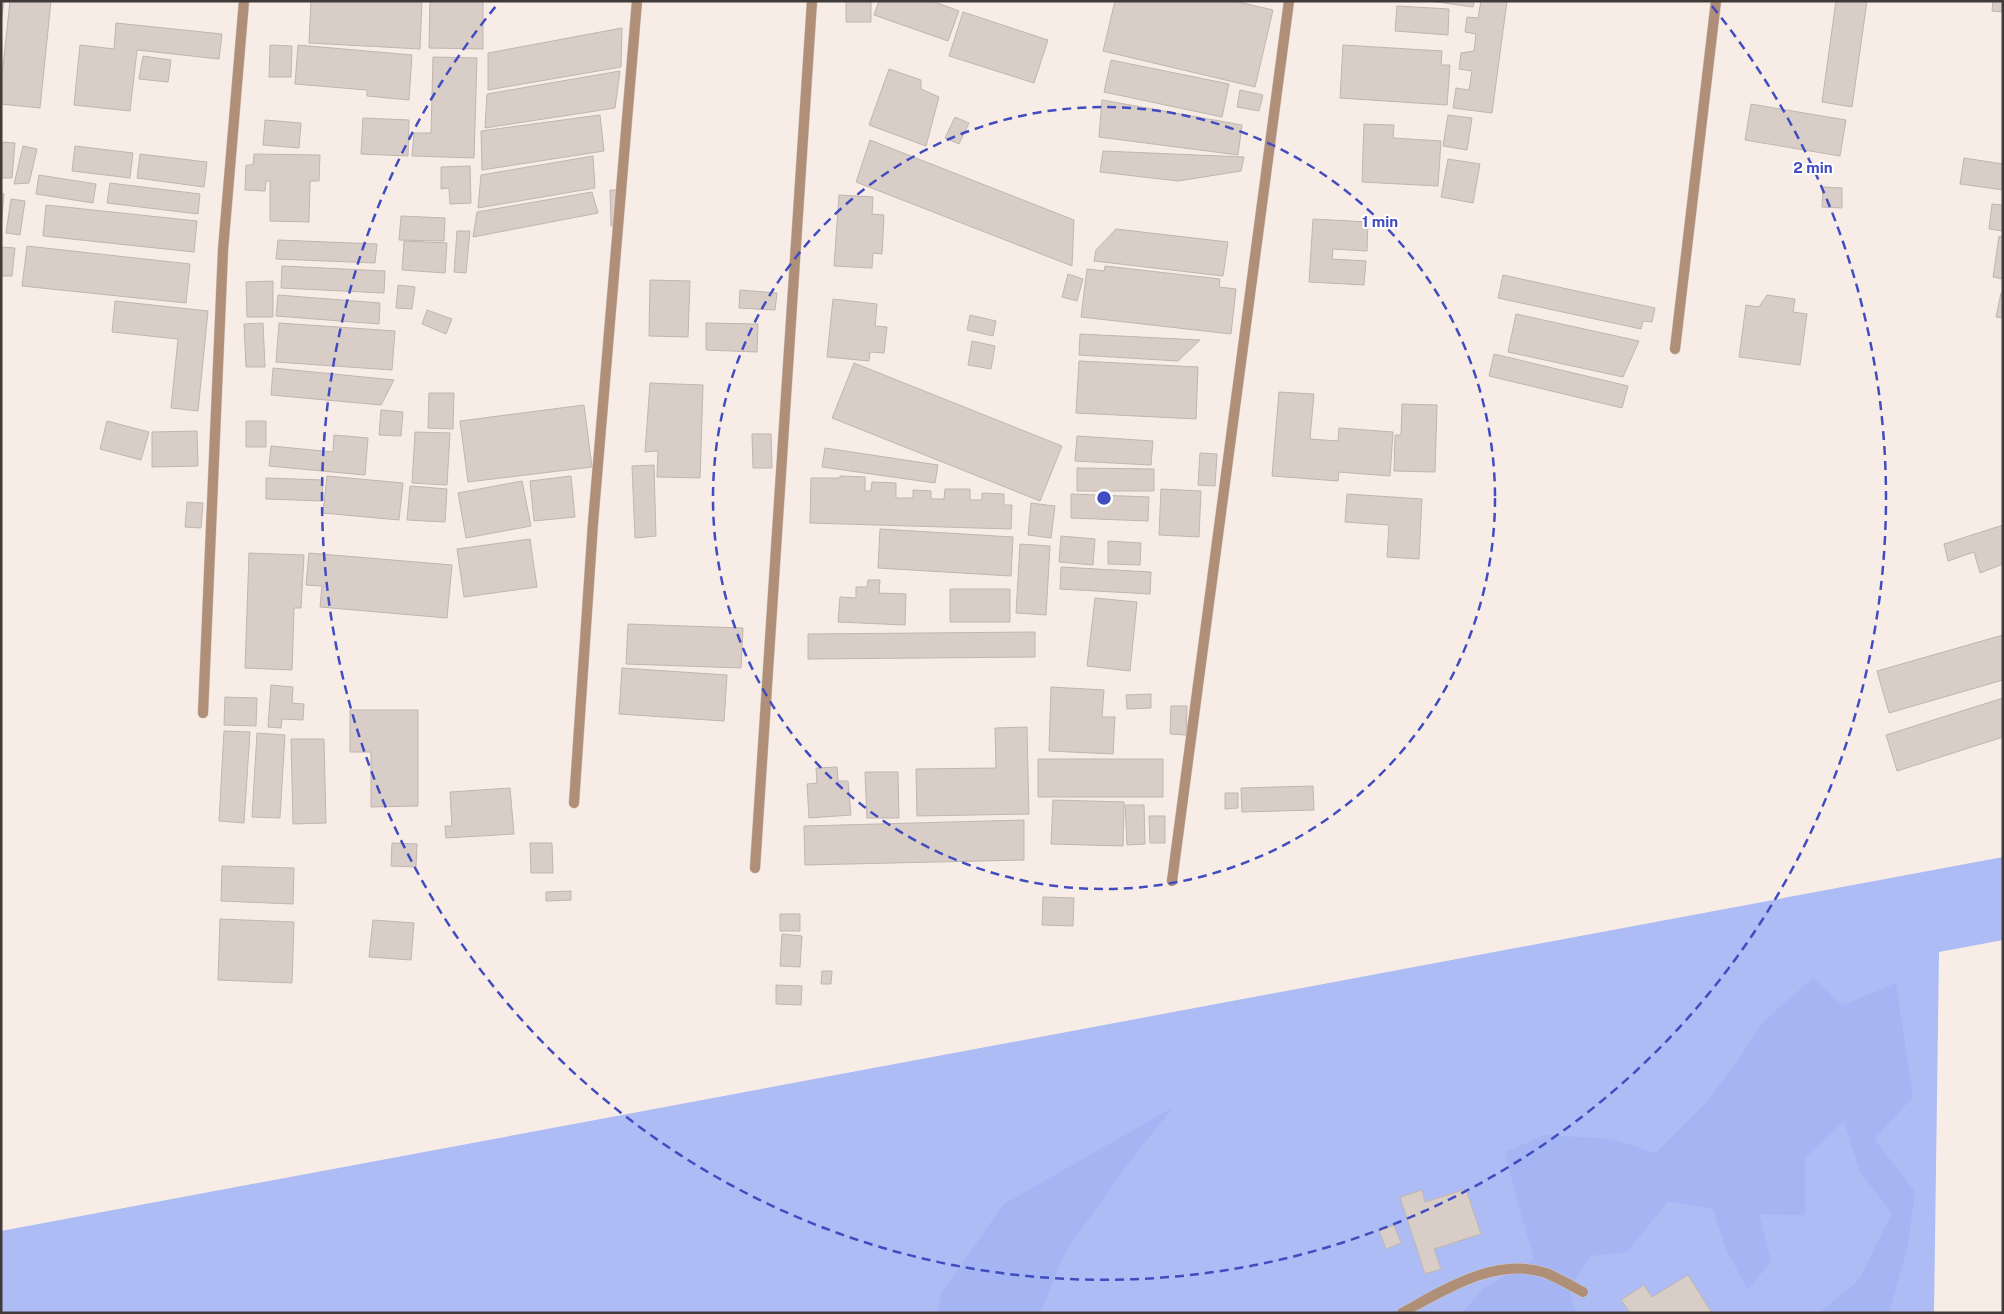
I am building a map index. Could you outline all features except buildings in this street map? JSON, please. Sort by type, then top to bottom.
[{"type":"street","points":[[203,713],[223,250],[244,1]]},
{"type":"street","points":[[574,803],[593,523],[637,1]]},
{"type":"street","points":[[755,868],[812,1]]},
{"type":"street","points":[[1172,881],[1289,1]]},
{"type":"street","points":[[1675,349],[1716,1]]},
{"type":"street","points":[[1402,1313],[1443,1291],[1480,1275],[1514,1269],[1545,1273],[1583,1292]]},
{"type":"shaded area","points":[[2003,857],[2003,940],[1939,952],[1934,1313],[1,1313],[1,1231]]},
{"type":"shaded area","points":[[1813,978],[1842,1006],[1896,983],[1913,1097],[1874,1139],[1915,1192],[1908,1244],[1889,1313],[1819,1313],[1859,1280],[1892,1213],[1860,1172],[1844,1121],[1805,1158],[1805,1215],[1759,1214],[1771,1261],[1748,1290],[1726,1249],[1713,1209],[1668,1201],[1627,1252],[1590,1256],[1569,1289],[1576,1313],[1462,1313],[1484,1288],[1534,1259],[1505,1152],[1545,1135],[1611,1139],[1656,1153],[1703,1106],[1734,1066],[1762,1023]]},
{"type":"shaded area","points":[[1172,1108],[1128,1164],[1066,1251],[1040,1313],[937,1313],[942,1292],[1004,1204]]}]
